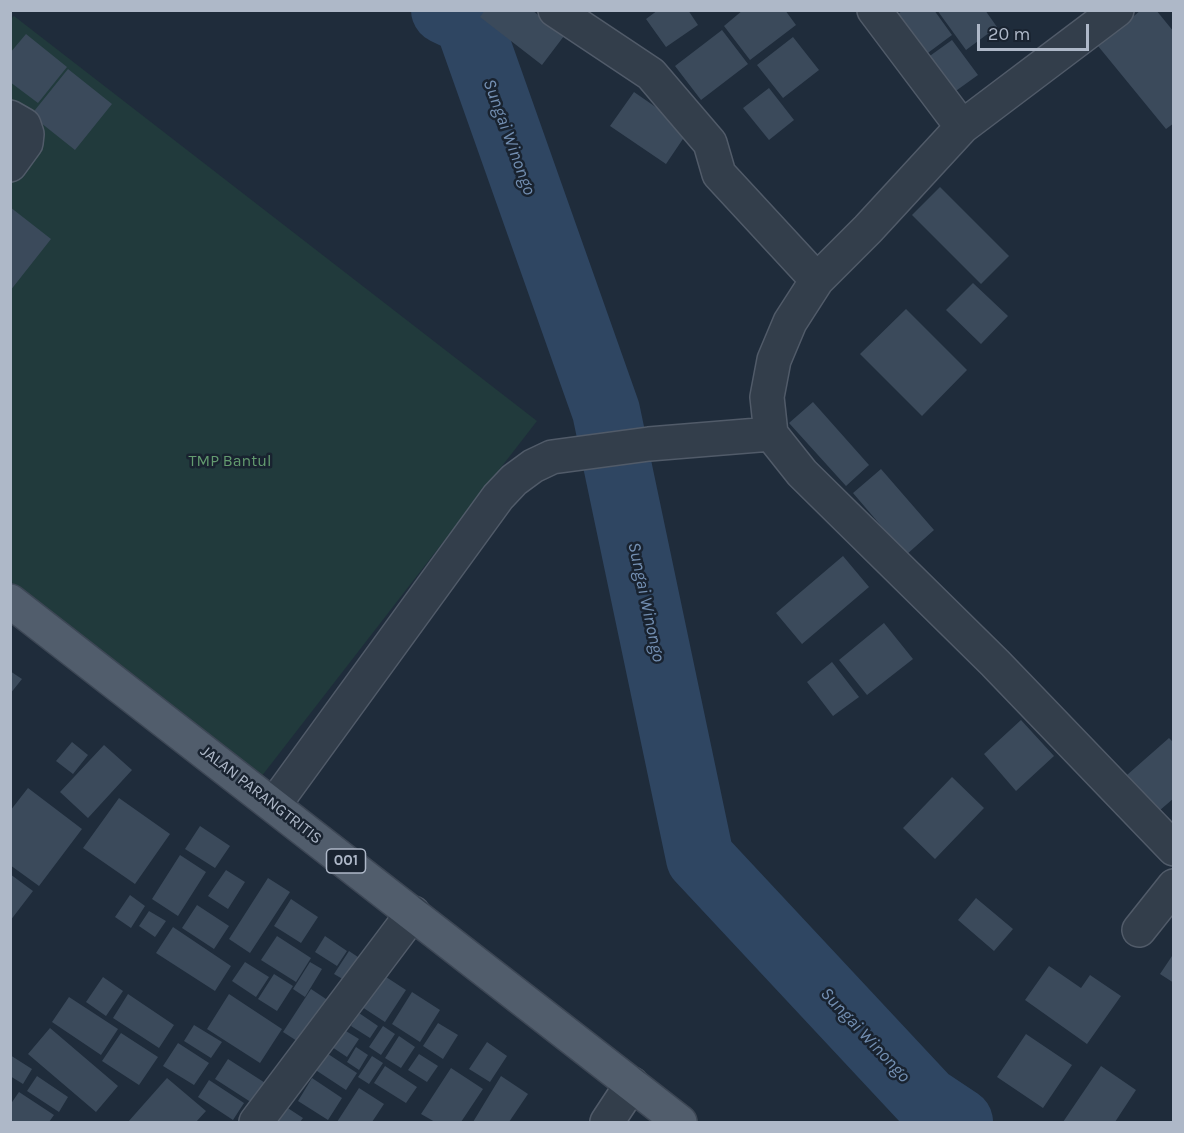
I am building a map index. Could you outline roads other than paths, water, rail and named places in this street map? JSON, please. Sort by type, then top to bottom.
[{"type":"main road","name":"JALAN PARANGTRITIS","points":[[10,601],[680,1122]]},
{"type":"street","points":[[555,10],[651,74],[710,143],[719,174],[817,280]]},
{"type":"street","points":[[874,10],[962,127]]},
{"type":"street","points":[[1117,10],[962,127],[868,229],[817,280],[790,322],[774,360],[767,397],[771,434],[802,473],[995,663],[1173,849]]},
{"type":"street","points":[[10,117],[24,125],[27,134],[26,143],[10,165]]},
{"type":"street","points":[[274,805],[498,497],[533,466],[552,458],[649,444],[771,434]]},
{"type":"street","points":[[1138,930],[1173,886]]},
{"type":"street","points":[[256,1122],[413,913]]},
{"type":"street","points":[[607,1122],[632,1084]]},
{"type":"waterway","name":"Sungai Winongo","points":[[445,10],[468,21],[606,411],[700,858],[926,1100],[959,1122]]},
{"type":"park label","name":"TMP Bantul","points":[[230,461]]}]
